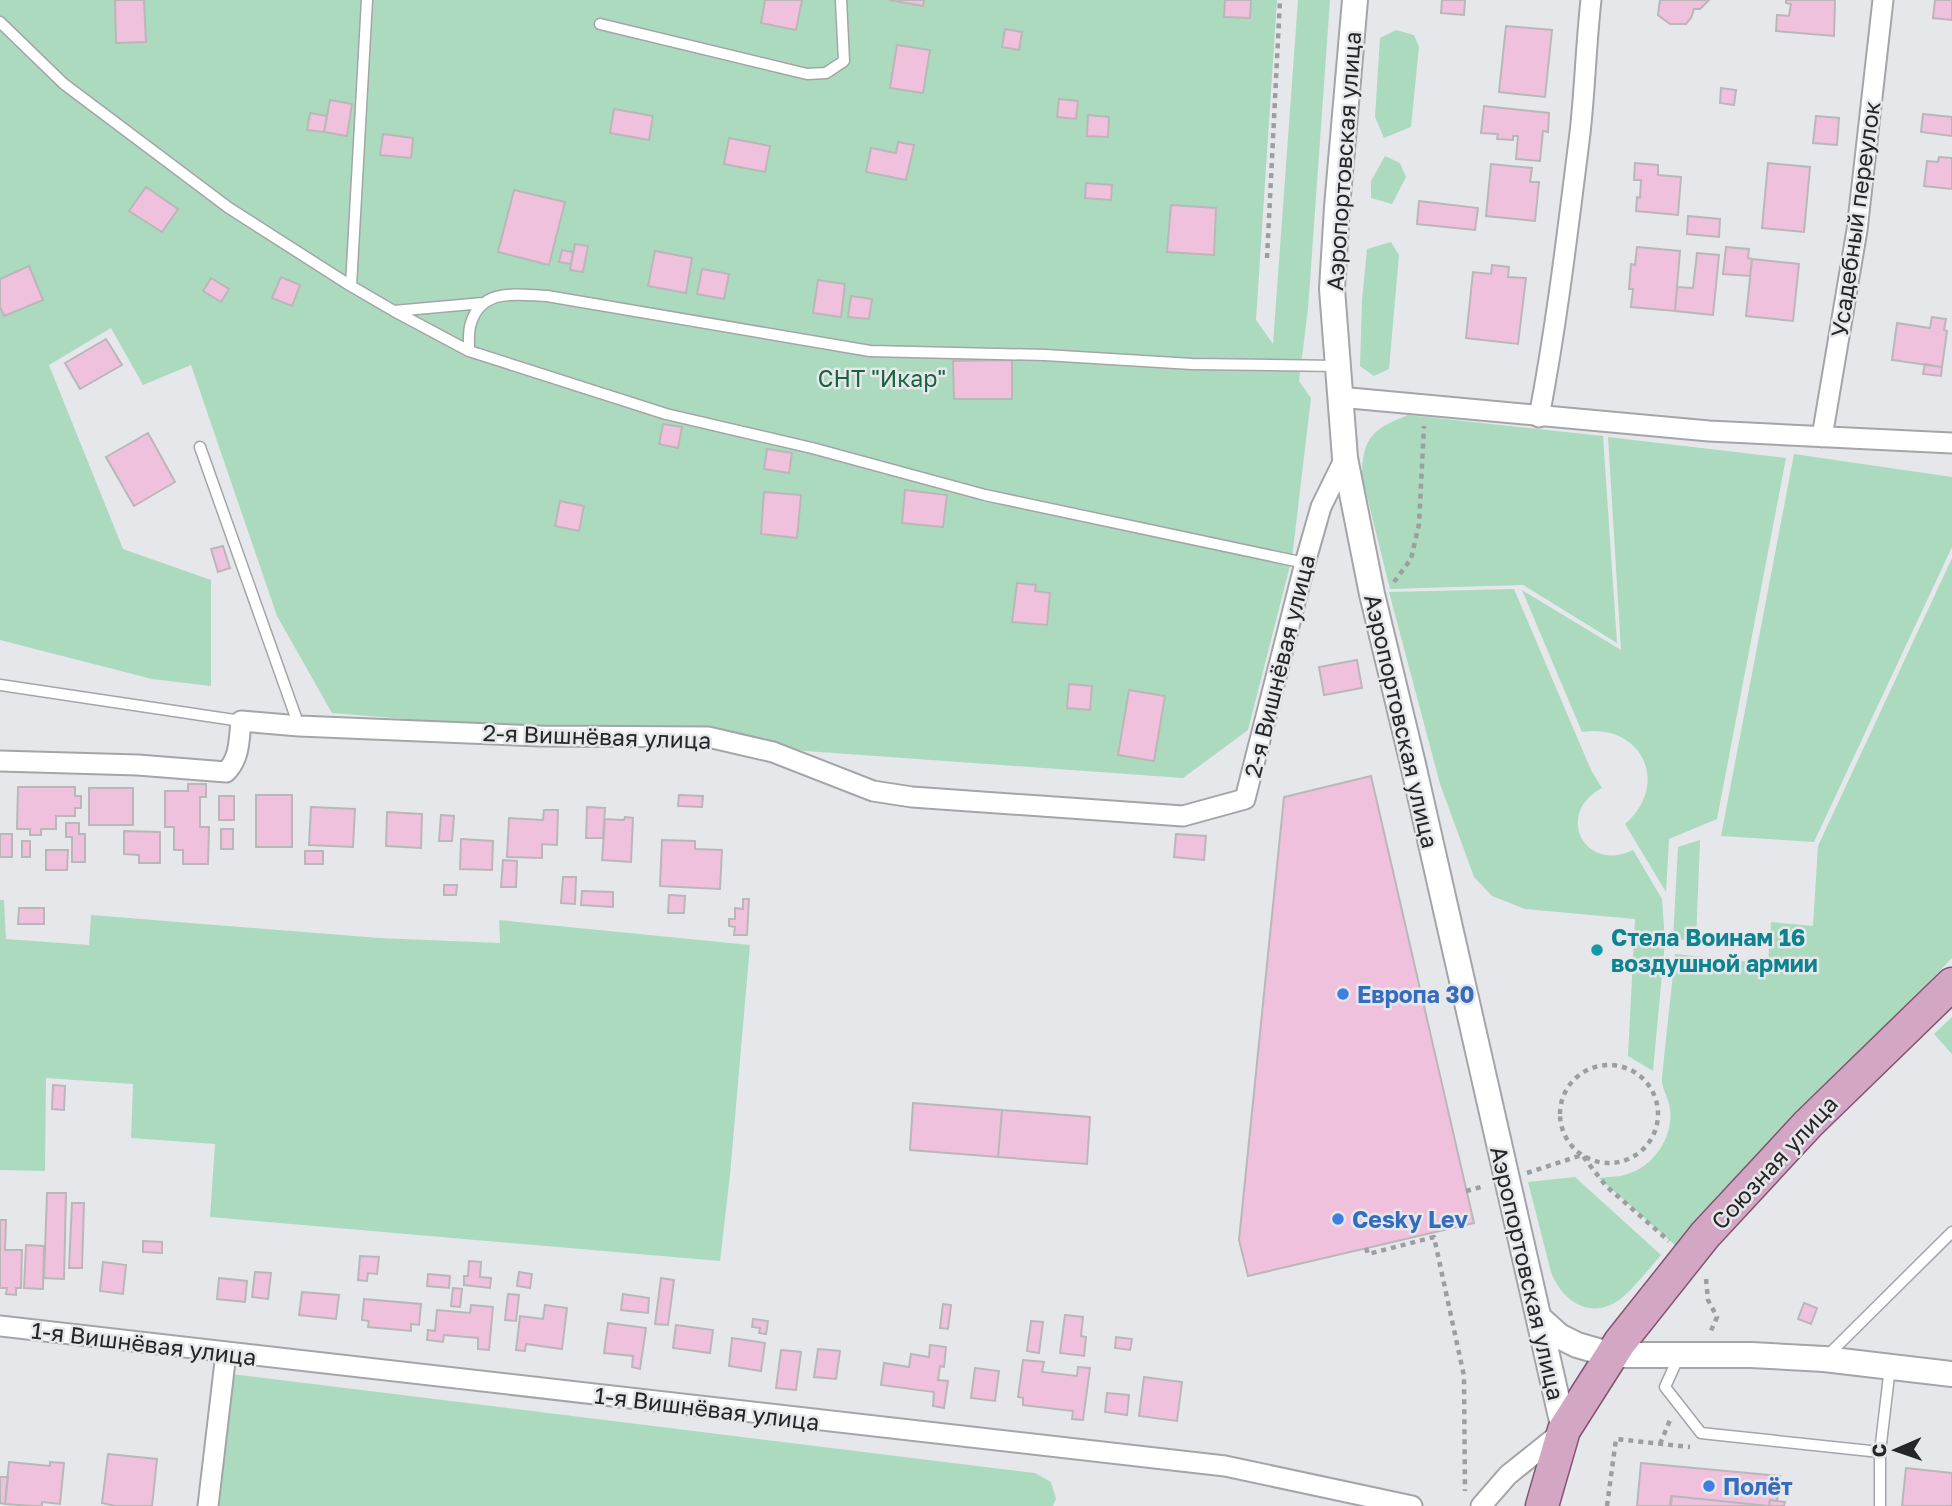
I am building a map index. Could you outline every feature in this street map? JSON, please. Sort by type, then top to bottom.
[{"type":"main road","name":"Союзная улица","points":[[1542,1506],[1564,1430],[1612,1354],[1688,1256],[1808,1124],[1952,984]]},
{"type":"street","name":"Аэропортовская улица","points":[[1355,0],[1332,289],[1345,458],[1372,594],[1564,1430]]},
{"type":"street","points":[[1539,417],[1554,337],[1580,130],[1591,0]]},
{"type":"street","name":"Усадебный переулок","points":[[1822,437],[1857,230],[1882,0]]},
{"type":"street","points":[[1339,397],[1539,417],[1822,437],[1952,443]]},
{"type":"street","name":"2-я Вишнёвая улица","points":[[241,721],[540,736],[708,737],[774,752],[873,791],[912,797],[1183,816],[1245,799],[1321,507],[1345,458]]},
{"type":"street","points":[[0,761],[138,765],[226,772],[234,763],[238,751],[241,721]]},
{"type":"street","points":[[1539,1318],[1559,1336],[1577,1345],[1612,1354],[1751,1355],[1824,1359],[1952,1374]]},
{"type":"street","name":"1-я Вишнёвая улица","points":[[0,1326],[1225,1466],[1412,1506]]},
{"type":"street","points":[[208,1506],[226,1353]]},
{"type":"street","points":[[1481,1506],[1508,1475],[1564,1430]]},
{"type":"lane","points":[[351,286],[367,0]]},
{"type":"lane","points":[[600,24],[807,74],[826,73],[844,61],[841,0]]},
{"type":"lane","points":[[0,22],[64,84],[229,208],[351,286],[469,351],[666,414],[812,448],[985,495],[1305,563]]},
{"type":"lane","points":[[394,311],[484,303],[498,295],[547,296],[870,351],[1045,355],[1192,364],[1337,366]]},
{"type":"lane","points":[[469,351],[471,323],[484,303]]},
{"type":"lane","points":[[200,447],[299,726]]},
{"type":"lane","points":[[0,685],[241,721]]},
{"type":"lane","points":[[1824,1359],[1952,1232]]},
{"type":"lane","points":[[1680,1355],[1665,1387],[1701,1433],[1880,1452]]},
{"type":"lane","points":[[1880,1506],[1880,1452],[1890,1367]]},
{"type":"path","points":[[1267,258],[1280,0]]},
{"type":"path","points":[[1372,594],[1391,584],[1411,559],[1419,524],[1426,404]]},
{"type":"path","points":[[1466,1191],[1582,1155],[1606,1163],[1632,1157],[1651,1140],[1656,1127],[1656,1101],[1642,1079],[1631,1070],[1609,1066],[1587,1070],[1575,1079],[1566,1090],[1561,1104],[1562,1126],[1571,1146],[1582,1155],[1606,1186],[1688,1256]]},
{"type":"path","points":[[1366,1248],[1368,1254],[1434,1237],[1464,1376],[1465,1493]]},
{"type":"path","points":[[1607,1506],[1616,1439],[1700,1448]]},
{"type":"green space","name":"СНТ \"Икар\"","points":[[0,0],[1277,0],[1256,320],[1273,344],[1298,0],[1330,0],[1308,309],[1299,381],[1311,398],[1292,558],[1248,730],[1183,778],[332,713],[277,616],[191,365],[143,385],[111,328],[49,365],[123,549],[211,580],[211,686],[152,679],[0,640]]},
{"type":"green space","points":[[1396,30],[1414,35],[1419,47],[1411,127],[1384,138],[1375,117],[1380,38]]},
{"type":"green space","points":[[1385,156],[1400,163],[1406,177],[1392,204],[1371,198],[1371,181]]},
{"type":"green space","points":[[1391,242],[1399,255],[1389,369],[1374,376],[1360,366],[1367,249]]},
{"type":"green space","points":[[1408,415],[1603,436],[1617,643],[1523,585],[1390,589],[1362,476],[1363,462],[1373,435],[1387,424]]},
{"type":"green space","points":[[1608,437],[1786,458],[1717,819],[1669,839],[1666,892],[1625,824],[1639,808],[1646,791],[1647,775],[1643,760],[1634,747],[1620,737],[1603,732],[1582,732],[1522,590],[1621,650]]},
{"type":"green space","points":[[1794,454],[1952,477],[1952,547],[1814,842],[1721,836]]},
{"type":"green space","points":[[1952,558],[1952,958],[1676,1246],[1599,1178],[1620,1176],[1641,1168],[1658,1152],[1668,1131],[1670,1109],[1662,1078],[1675,954],[1768,964],[1771,922],[1813,926],[1818,846]]},
{"type":"green space","points":[[1514,589],[1591,770],[1602,788],[1588,799],[1580,812],[1578,825],[1581,837],[1589,848],[1601,854],[1616,855],[1633,850],[1662,899],[1665,942],[1653,1071],[1628,1056],[1635,919],[1525,909],[1492,896],[1474,877],[1440,784],[1389,592]]},
{"type":"green space","points":[[1700,840],[1696,941],[1673,939],[1678,847]]},
{"type":"green space","points":[[0,900],[4,900],[6,939],[89,945],[91,915],[379,938],[500,943],[499,920],[750,945],[720,1261],[210,1217],[215,1144],[131,1138],[133,1084],[46,1078],[45,1171],[0,1170]]},
{"type":"green space","points":[[1952,1017],[1952,1054],[1934,1034]]},
{"type":"green space","points":[[1575,1177],[1661,1255],[1624,1296],[1602,1308],[1581,1306],[1563,1293],[1556,1283],[1528,1182]]},
{"type":"green space","points":[[231,1374],[1035,1473],[1051,1482],[1056,1499],[1053,1506],[217,1506]]},
{"type":"building","points":[[115,0],[144,0],[146,42],[116,43]]},
{"type":"building","points":[[765,0],[802,0],[796,30],[761,23]]},
{"type":"building","points":[[889,0],[924,0],[923,6]]},
{"type":"building","points":[[1225,0],[1251,0],[1250,18],[1224,17]]},
{"type":"building","points":[[1442,0],[1465,0],[1464,15],[1441,13]]},
{"type":"building","points":[[1660,0],[1709,0],[1700,9],[1694,9],[1686,24],[1670,24],[1658,15]]},
{"type":"building","points":[[1786,0],[1835,0],[1834,36],[1776,31],[1777,15],[1789,16],[1791,4],[1786,3]]},
{"type":"building","points":[[1935,0],[1952,0],[1952,20],[1933,18]]},
{"type":"building","points":[[1506,26],[1552,30],[1545,97],[1499,92]]},
{"type":"building","points":[[1005,29],[1022,32],[1019,50],[1002,47]]},
{"type":"building","points":[[897,45],[930,50],[923,93],[890,88]]},
{"type":"building","points":[[1721,88],[1736,90],[1734,105],[1720,103]]},
{"type":"building","points":[[1059,99],[1078,101],[1076,119],[1057,117]]},
{"type":"building","points":[[330,100],[352,104],[347,136],[324,132]]},
{"type":"building","points":[[1484,106],[1549,113],[1548,132],[1543,131],[1540,161],[1516,159],[1518,136],[1513,136],[1513,140],[1497,139],[1498,134],[1481,133]]},
{"type":"building","points":[[614,109],[653,116],[649,140],[610,133]]},
{"type":"building","points":[[310,113],[327,116],[324,132],[307,130]]},
{"type":"building","points":[[1923,114],[1952,117],[1952,136],[1921,132]]},
{"type":"building","points":[[1088,115],[1109,117],[1108,137],[1087,136]]},
{"type":"building","points":[[1816,116],[1839,118],[1837,145],[1813,143]]},
{"type":"building","points":[[383,134],[413,138],[411,158],[380,155]]},
{"type":"building","points":[[729,138],[770,146],[765,172],[724,164]]},
{"type":"building","points":[[898,142],[914,145],[906,180],[866,172],[871,148],[896,153]]},
{"type":"building","points":[[1939,157],[1952,158],[1952,189],[1924,186],[1927,161],[1938,162]]},
{"type":"building","points":[[1635,163],[1658,165],[1658,175],[1681,177],[1678,215],[1636,211],[1641,180],[1634,180]]},
{"type":"building","points":[[1768,163],[1810,167],[1804,232],[1762,228]]},
{"type":"building","points":[[1491,164],[1532,168],[1530,182],[1539,182],[1535,221],[1486,216]]},
{"type":"building","points":[[1086,183],[1112,185],[1111,200],[1085,198]]},
{"type":"building","points":[[146,187],[178,209],[162,232],[129,211]]},
{"type":"building","points":[[514,190],[565,202],[549,265],[498,252]]},
{"type":"building","points":[[1419,201],[1478,208],[1475,230],[1417,224]]},
{"type":"building","points":[[1171,205],[1216,208],[1214,255],[1167,252]]},
{"type":"building","points":[[1688,216],[1720,219],[1719,237],[1687,234]]},
{"type":"building","points":[[575,244],[588,246],[583,272],[570,270]]},
{"type":"building","points":[[1637,247],[1680,251],[1675,311],[1631,307],[1631,264],[1635,265]]},
{"type":"building","points":[[1726,247],[1749,249],[1748,258],[1752,259],[1750,276],[1723,274]]},
{"type":"building","points":[[562,250],[573,252],[571,264],[559,262]]},
{"type":"building","points":[[655,251],[692,258],[686,293],[648,286]]},
{"type":"building","points":[[1697,253],[1719,255],[1713,315],[1675,311],[1677,287],[1693,288]]},
{"type":"building","points":[[1752,259],[1799,264],[1793,321],[1746,316]]},
{"type":"building","points":[[1492,265],[1509,267],[1508,277],[1526,278],[1518,344],[1466,338],[1473,272],[1491,274]]},
{"type":"building","points":[[29,266],[43,300],[4,316],[0,307],[0,279]]},
{"type":"building","points":[[702,269],[729,274],[724,299],[697,294]]},
{"type":"building","points":[[281,277],[300,285],[292,306],[272,298]]},
{"type":"building","points":[[211,278],[229,289],[221,302],[203,291]]},
{"type":"building","points":[[818,280],[845,284],[841,317],[813,313]]},
{"type":"building","points":[[851,296],[872,299],[869,319],[848,317]]},
{"type":"building","points":[[1932,317],[1946,319],[1942,367],[1892,360],[1897,323],[1930,328]]},
{"type":"building","points":[[106,339],[122,365],[80,389],[65,363]]},
{"type":"building","points":[[1012,360],[1012,399],[954,399],[953,361]]},
{"type":"building","points":[[1925,364],[1942,367],[1941,376],[1923,374]]},
{"type":"building","points":[[663,424],[682,427],[678,448],[659,444]]},
{"type":"building","points":[[148,433],[175,482],[134,506],[106,457]]},
{"type":"building","points":[[767,449],[792,453],[789,473],[764,469]]},
{"type":"building","points":[[905,490],[947,495],[943,527],[902,523]]},
{"type":"building","points":[[764,492],[801,495],[797,538],[761,534]]},
{"type":"building","points":[[560,501],[584,506],[579,531],[555,526]]},
{"type":"building","points":[[223,546],[230,568],[218,572],[211,549]]},
{"type":"building","points":[[1017,583],[1036,585],[1035,591],[1050,593],[1047,625],[1012,622]]},
{"type":"building","points":[[1357,660],[1362,688],[1324,695],[1319,667]]},
{"type":"building","points":[[1069,684],[1092,686],[1090,710],[1067,708]]},
{"type":"building","points":[[1129,690],[1165,696],[1154,761],[1118,755]]},
{"type":"building","name":"Европа 30","points":[[1371,776],[1474,1223],[1248,1276],[1239,1240],[1284,797]]},
{"type":"building","points":[[188,784],[206,784],[206,797],[200,797],[200,827],[209,827],[208,864],[183,864],[183,850],[174,850],[174,827],[165,827],[165,791],[188,791]]},
{"type":"building","points":[[18,787],[75,787],[75,796],[81,796],[81,808],[75,808],[75,816],[56,816],[56,829],[41,829],[41,835],[30,835],[30,829],[17,829]]},
{"type":"building","points":[[89,788],[133,788],[133,825],[89,825]]},
{"type":"building","points":[[256,795],[292,795],[292,847],[256,847]]},
{"type":"building","points":[[679,795],[703,796],[702,807],[678,806]]},
{"type":"building","points":[[219,796],[234,796],[234,820],[219,820]]},
{"type":"building","points":[[311,807],[355,809],[353,847],[309,845]]},
{"type":"building","points":[[587,807],[605,808],[603,838],[586,838]]},
{"type":"building","points":[[544,810],[558,810],[557,845],[542,844],[542,858],[507,857],[509,818],[543,820]]},
{"type":"building","points":[[387,812],[422,814],[421,848],[386,846]]},
{"type":"building","points":[[441,815],[454,816],[452,841],[439,841]]},
{"type":"building","points":[[625,817],[633,818],[631,862],[602,860],[605,819],[624,820]]},
{"type":"building","points":[[66,823],[79,823],[79,834],[85,834],[85,862],[72,862],[72,837],[66,837]]},
{"type":"building","points":[[221,829],[233,829],[233,849],[221,849]]},
{"type":"building","points":[[124,831],[160,832],[160,863],[139,863],[139,855],[124,854]]},
{"type":"building","points":[[0,834],[12,834],[12,857],[0,857]]},
{"type":"building","points":[[1176,834],[1206,836],[1204,860],[1174,857]]},
{"type":"building","points":[[461,839],[493,841],[492,870],[460,869]]},
{"type":"building","points":[[662,840],[695,841],[695,849],[722,850],[720,889],[660,886]]},
{"type":"building","points":[[22,841],[30,841],[30,857],[22,857]]},
{"type":"building","points":[[46,850],[68,850],[67,870],[46,870]]},
{"type":"building","points":[[305,851],[323,851],[323,864],[305,864]]},
{"type":"building","points":[[503,860],[517,861],[516,887],[501,887]]},
{"type":"building","points":[[563,877],[576,877],[575,904],[561,903]]},
{"type":"building","points":[[444,885],[457,885],[456,895],[444,895]]},
{"type":"building","points":[[582,891],[613,892],[613,907],[581,905]]},
{"type":"building","points":[[669,895],[685,896],[684,913],[668,913]]},
{"type":"building","points":[[743,899],[749,899],[747,935],[734,935],[735,927],[729,926],[729,919],[735,919],[735,908],[743,909]]},
{"type":"building","points":[[19,908],[44,908],[44,924],[18,924]]},
{"type":"building","points":[[53,1085],[65,1086],[64,1110],[52,1109]]},
{"type":"building","points":[[913,1103],[1002,1110],[998,1157],[910,1150]]},
{"type":"building","points":[[1002,1110],[1090,1117],[1087,1164],[998,1157]]},
{"type":"building","points":[[47,1193],[66,1193],[64,1279],[44,1278]]},
{"type":"building","points":[[72,1203],[84,1203],[82,1268],[69,1268]]},
{"type":"building","points":[[0,1220],[6,1220],[5,1250],[22,1250],[21,1288],[16,1288],[16,1295],[6,1294],[7,1288],[0,1288]]},
{"type":"building","points":[[143,1241],[162,1242],[162,1253],[143,1252]]},
{"type":"building","points":[[26,1245],[44,1246],[43,1289],[24,1288]]},
{"type":"building","points":[[360,1256],[379,1257],[377,1274],[368,1273],[367,1281],[358,1280]]},
{"type":"building","points":[[469,1261],[481,1262],[480,1277],[491,1278],[490,1288],[464,1285]]},
{"type":"building","points":[[103,1262],[126,1265],[123,1294],[100,1291]]},
{"type":"building","points":[[255,1272],[271,1273],[268,1299],[252,1297]]},
{"type":"building","points":[[519,1272],[532,1274],[530,1288],[517,1286]]},
{"type":"building","points":[[428,1274],[450,1276],[449,1288],[427,1286]]},
{"type":"building","points":[[219,1278],[247,1281],[245,1302],[217,1299]]},
{"type":"building","points":[[661,1278],[674,1280],[668,1325],[655,1324]]},
{"type":"building","points":[[453,1288],[462,1289],[460,1307],[451,1306]]},
{"type":"building","points":[[302,1292],[339,1295],[336,1319],[299,1315]]},
{"type":"building","points":[[508,1294],[519,1295],[516,1321],[505,1320]]},
{"type":"building","points":[[623,1294],[649,1298],[648,1313],[621,1310]]},
{"type":"building","points":[[364,1299],[421,1304],[419,1325],[411,1324],[411,1331],[368,1327],[369,1321],[362,1320]]},
{"type":"building","points":[[1804,1303],[1817,1308],[1811,1324],[1798,1319]]},
{"type":"building","points":[[943,1304],[951,1305],[948,1329],[940,1328]]},
{"type":"building","points":[[471,1305],[493,1307],[489,1350],[478,1349],[478,1338],[444,1335],[443,1342],[427,1340],[428,1330],[435,1331],[437,1310],[470,1313]]},
{"type":"building","points":[[545,1305],[567,1308],[562,1349],[526,1344],[525,1351],[516,1350],[520,1316],[543,1319]]},
{"type":"building","points":[[1065,1315],[1083,1317],[1081,1336],[1086,1337],[1084,1356],[1060,1353]]},
{"type":"building","points":[[753,1319],[768,1321],[766,1334],[759,1333],[760,1328],[752,1327]]},
{"type":"building","points":[[1031,1321],[1043,1322],[1039,1353],[1027,1351]]},
{"type":"building","points":[[608,1323],[646,1328],[640,1369],[632,1367],[633,1356],[604,1353]]},
{"type":"building","points":[[676,1325],[713,1330],[710,1353],[673,1348]]},
{"type":"building","points":[[1116,1337],[1132,1339],[1130,1350],[1115,1348]]},
{"type":"building","points":[[732,1338],[765,1343],[761,1371],[729,1366]]},
{"type":"building","points":[[930,1345],[946,1347],[944,1367],[940,1366],[938,1380],[948,1381],[944,1408],[933,1406],[934,1392],[881,1385],[884,1363],[909,1367],[911,1354],[929,1357]]},
{"type":"building","points":[[818,1349],[840,1351],[836,1379],[814,1377]]},
{"type":"building","points":[[781,1350],[801,1352],[796,1390],[776,1388]]},
{"type":"building","points":[[1023,1360],[1044,1362],[1042,1372],[1077,1376],[1078,1367],[1090,1368],[1083,1420],[1072,1419],[1073,1411],[1023,1405],[1023,1398],[1018,1397]]},
{"type":"building","points":[[975,1368],[999,1371],[995,1401],[971,1398]]},
{"type":"building","points":[[1144,1377],[1182,1382],[1177,1421],[1139,1416]]},
{"type":"building","points":[[1107,1393],[1129,1395],[1127,1415],[1105,1412]]},
{"type":"building","points":[[108,1454],[157,1459],[152,1506],[115,1506],[102,1503]]},
{"type":"building","points":[[9,1462],[50,1466],[50,1462],[64,1463],[60,1504],[5,1504]]},
{"type":"building","name":"Полёт","points":[[1641,1463],[1780,1476],[1777,1501],[1770,1500],[1769,1506],[1671,1496],[1670,1506],[1637,1506]]},
{"type":"building","points":[[1906,1468],[1952,1473],[1952,1506],[1902,1506]]},
{"type":"building","points":[[0,1477],[8,1477],[5,1504],[0,1503]]},
{"type":"building","points":[[1672,1496],[1769,1506],[1671,1506]]},
{"type":"building","points":[[1770,1500],[1785,1502],[1784,1506],[1769,1506]]},
{"type":"place","name":"Стела Воинам 16 воздушной армии","points":[[1597,950]]},
{"type":"place","name":"Европа 30","points":[[1343,994]]},
{"type":"place","name":"Cesky Lev","points":[[1338,1219]]},
{"type":"place","name":"Полёт","points":[[1709,1486]]}]
